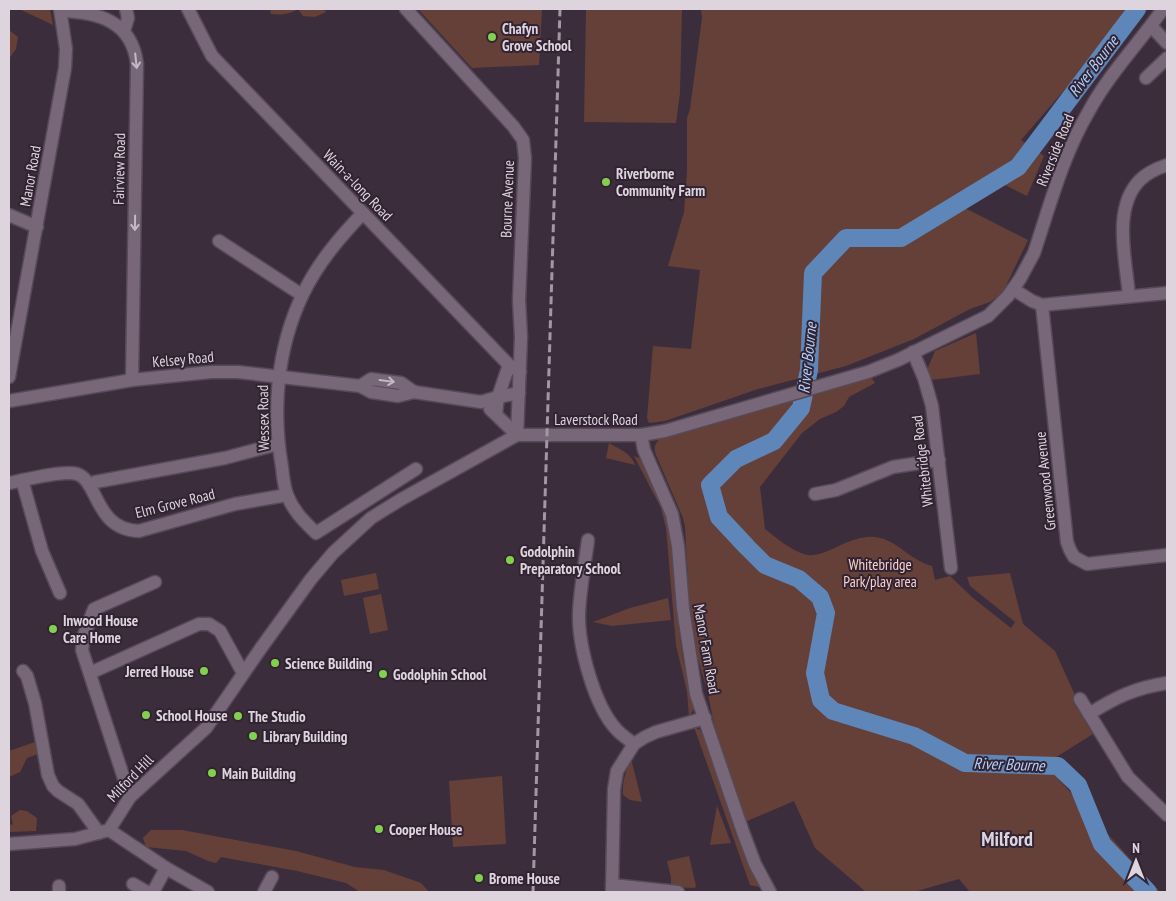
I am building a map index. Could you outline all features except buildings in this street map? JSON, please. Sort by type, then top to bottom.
[{"type":"street","points":[[124,31],[128,18],[127,9]]},
{"type":"street","name":"Wain-a-long Road","points":[[188,9],[212,56],[515,368]]},
{"type":"street","name":"Bourne Avenue","points":[[406,9],[513,126],[523,140],[525,158],[520,300],[521,338],[515,368],[519,393],[517,435]]},
{"type":"street","name":"Riverside Road","points":[[1013,289],[1034,253],[1068,152],[1088,112],[1100,91],[1164,9]]},
{"type":"street","name":"Fairview Road","points":[[60,10],[99,15],[114,23],[124,31],[136,54],[132,380]]},
{"type":"street","name":"Manor Road","points":[[9,377],[66,68],[66,49],[60,10]]},
{"type":"street","points":[[1151,26],[1167,43]]},
{"type":"street","points":[[1146,78],[1167,58]]},
{"type":"street","points":[[1129,296],[1124,231],[1126,208],[1140,180],[1156,169],[1167,165]]},
{"type":"street","name":"Wessex Road","points":[[363,213],[338,239],[320,264],[302,295],[284,348],[279,376],[277,414],[278,444],[287,495],[294,510],[316,533],[416,469]]},
{"type":"street","points":[[9,215],[37,227]]},
{"type":"street","points":[[219,242],[302,295]]},
{"type":"street","points":[[1013,289],[1042,305],[1167,292]]},
{"type":"street","name":"Laverstock Road","points":[[243,673],[311,579],[333,553],[371,518],[418,489],[517,435],[641,435],[665,431],[833,383],[868,372],[988,316],[1013,289]]},
{"type":"street","name":"Greenwood Avenue","points":[[1042,305],[1066,532],[1070,550],[1074,556],[1087,564],[1167,555]]},
{"type":"street","name":"Whitebridge Road","points":[[913,352],[924,378],[932,406],[951,568]]},
{"type":"street","points":[[496,414],[498,397],[515,368]]},
{"type":"street","name":"Kelsey Road","points":[[9,401],[132,380],[211,372],[238,372],[279,376],[360,386],[371,392],[398,396],[414,392],[481,402],[519,393]]},
{"type":"street","points":[[481,402],[517,435]]},
{"type":"street","name":"Manor Farm Road","points":[[641,435],[644,450],[672,514],[678,546],[689,656],[696,694],[742,832],[755,864],[770,892]]},
{"type":"street","points":[[9,482],[77,474],[83,477],[89,485],[95,482],[225,458],[278,444]]},
{"type":"street","points":[[815,494],[836,490],[893,467],[939,460]]},
{"type":"street","points":[[22,480],[42,551],[60,593]]},
{"type":"street","name":"Elm Grove Road","points":[[89,485],[99,505],[112,521],[128,530],[139,531],[235,504],[287,495]]},
{"type":"street","points":[[588,540],[579,612],[579,637],[591,678],[607,715],[616,729],[634,744]]},
{"type":"street","points":[[130,797],[82,650],[84,634],[94,609],[155,582]]},
{"type":"street","points":[[90,673],[200,624],[209,624],[220,630],[243,673]]},
{"type":"street","points":[[24,671],[35,702],[48,775],[53,786],[58,792],[78,804],[104,832],[208,892]]},
{"type":"street","name":"Milford Hill","points":[[104,832],[130,797],[206,728],[243,673]]},
{"type":"street","points":[[1089,714],[1112,699],[1128,692],[1146,686],[1167,683]]},
{"type":"street","points":[[1080,699],[1128,777],[1167,814]]},
{"type":"street","points":[[678,892],[612,889],[614,789],[617,771],[634,744],[656,732],[705,718]]},
{"type":"street","points":[[9,844],[76,839],[104,832]]},
{"type":"street","points":[[153,892],[166,868]]},
{"type":"street","points":[[264,892],[272,877]]},
{"type":"street","points":[[133,884],[147,892]]},
{"type":"green space","points":[[19,9],[50,9],[53,25]]},
{"type":"green space","points":[[270,9],[298,9],[288,13],[271,14]]},
{"type":"green space","points":[[298,9],[324,9],[326,12],[315,17],[303,16]]},
{"type":"green space","name":"Chafyn Grove School","points":[[418,9],[542,9],[539,65],[472,68]]},
{"type":"green space","points":[[586,9],[682,9],[680,93],[676,123],[584,122]]},
{"type":"green space","points":[[701,9],[1125,9],[1093,57],[1021,140],[1044,156],[1027,196],[1003,184],[963,207],[1028,240],[1003,292],[990,302],[970,309],[914,339],[846,366],[758,389],[665,421],[649,423],[647,418],[653,346],[691,349],[700,270],[668,266],[684,212],[687,171],[687,118],[690,109],[702,18]]},
{"type":"green space","points":[[9,30],[18,37],[16,49],[9,59]]},
{"type":"green space","points":[[976,333],[980,374],[931,380],[927,370],[935,351]]},
{"type":"green space","name":"Whitebridge Park/play area","points":[[871,377],[875,383],[849,397],[844,406],[820,419],[802,433],[760,487],[765,529],[780,541],[808,555],[823,553],[861,538],[875,537],[883,539],[932,566],[935,580],[950,576],[973,598],[1011,628],[1015,622],[970,586],[967,577],[1010,573],[1023,624],[1055,651],[1075,695],[1073,702],[1093,734],[1045,764],[1160,892],[970,892],[959,879],[914,892],[866,892],[815,848],[794,801],[745,822],[714,724],[697,655],[689,601],[683,518],[656,455],[655,446],[660,438]]},
{"type":"green space","points":[[609,443],[628,454],[635,465],[606,458]]},
{"type":"green space","points":[[634,456],[641,459],[662,499],[672,536],[679,631],[683,661],[694,705],[694,709],[689,716],[687,692],[676,645],[666,528],[661,508]]},
{"type":"green space","points":[[376,573],[379,589],[344,596],[341,580]]},
{"type":"green space","points":[[381,594],[388,630],[370,634],[363,598]]},
{"type":"green space","points":[[668,598],[671,620],[612,626],[593,622],[630,608]]},
{"type":"green space","points":[[694,727],[700,730],[704,737],[736,835],[759,887],[750,885]]},
{"type":"green space","points":[[35,742],[38,754],[27,758],[20,772],[9,777],[9,751]]},
{"type":"green space","points":[[631,759],[642,802],[630,800],[623,795],[626,772]]},
{"type":"green space","points":[[502,776],[506,844],[453,847],[449,781]]},
{"type":"green space","points":[[717,806],[731,843],[710,845]]},
{"type":"green space","points":[[20,810],[27,811],[37,818],[36,831],[9,832],[9,824],[13,825],[11,816]]},
{"type":"green space","points":[[151,830],[182,830],[296,851],[355,867],[384,870],[421,883],[429,892],[360,892],[346,883],[297,871],[221,857],[216,863],[186,851],[146,847],[143,838]]},
{"type":"green space","points":[[689,856],[695,888],[671,887],[671,877],[667,861]]},
{"type":"waterway","name":"River Bourne","points":[[1137,9],[1018,167],[901,238],[846,238],[813,273],[809,370],[801,408],[774,441],[736,459],[710,485],[719,517],[747,547],[765,565],[799,579],[820,597],[826,613],[815,673],[821,700],[833,711],[914,736],[965,763],[1058,766],[1078,785],[1102,844],[1148,892]]},
{"type":"railway","points":[[533,892],[560,9]]},
{"type":"place","name":"Chafyn Grove School","points":[[492,37]]},
{"type":"place","name":"Riverborne Community Farm","points":[[606,182]]},
{"type":"place","name":"Godolphin Preparatory School","points":[[510,560]]},
{"type":"place","name":"Inwood House Care Home","points":[[53,629]]},
{"type":"place","name":"Science Building","points":[[275,663]]},
{"type":"place","name":"Jerred House","points":[[204,671]]},
{"type":"place","name":"Godolphin School","points":[[383,674]]},
{"type":"place","name":"School House","points":[[146,715]]},
{"type":"place","name":"The Studio","points":[[238,716]]},
{"type":"place","name":"Library Building","points":[[253,736]]},
{"type":"place","name":"Main Building","points":[[212,773]]},
{"type":"place","name":"Cooper House","points":[[379,829]]},
{"type":"place","name":"Brome House","points":[[479,878]]},
{"type":"district","name":"Milford","points":[[1007,839]]}]
